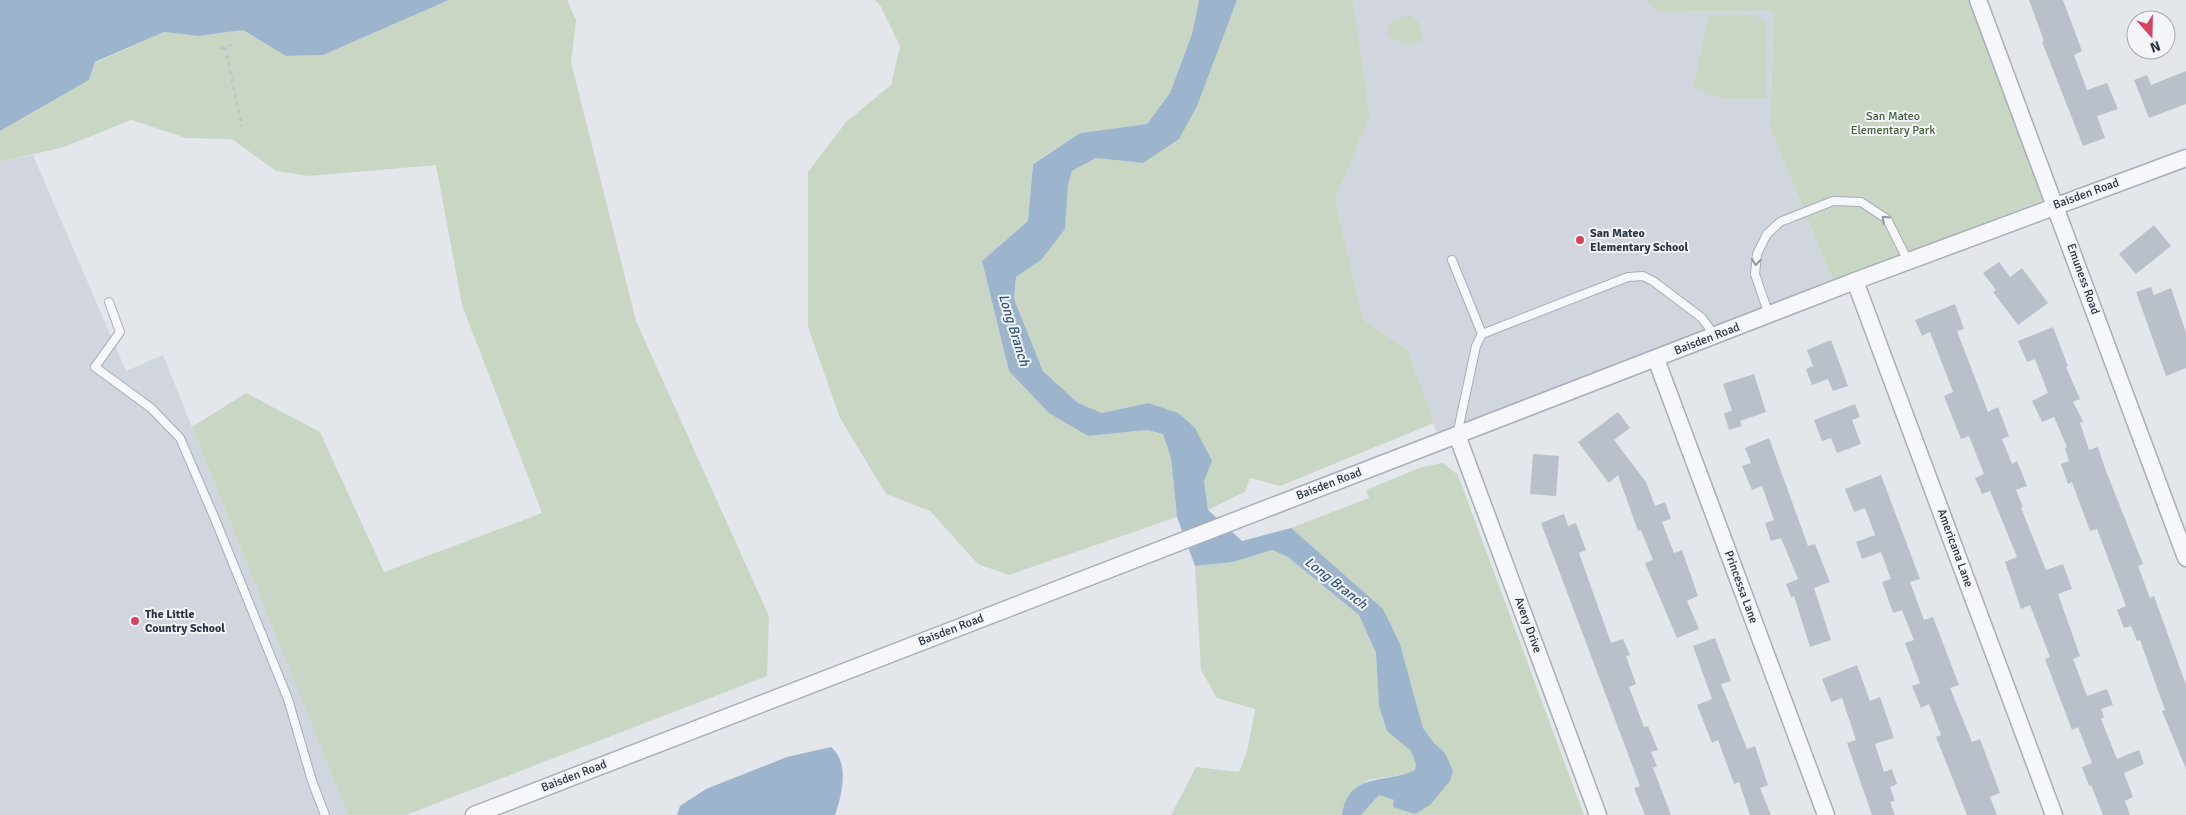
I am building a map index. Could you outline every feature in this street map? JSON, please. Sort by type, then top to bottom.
[{"type":"street","name":"Emuness Road","points":[[1978,0],[2186,558]]},
{"type":"street","name":"Baisden Road","points":[[474,815],[1855,281],[2186,158]]},
{"type":"street","name":"Americana Lane","points":[[1855,281],[2054,815]]},
{"type":"street","name":"Princessa Lane","points":[[1656,359],[1826,815]]},
{"type":"street","name":"Avery Drive","points":[[1457,435],[1598,815]]},
{"type":"lane","points":[[1769,315],[1755,274],[1757,254],[1767,234],[1780,222],[1824,204],[1833,201],[1861,202],[1887,219],[1908,261]]},
{"type":"lane","points":[[1452,260],[1482,334]]},
{"type":"lane","points":[[1457,435],[1476,346],[1482,334],[1628,277],[1643,276],[1676,297],[1702,318],[1715,336]]},
{"type":"lane","points":[[109,302],[120,332],[95,367],[151,408],[180,438],[216,519],[288,699],[312,781],[325,815]]},
{"type":"path","points":[[220,48],[232,45]]},
{"type":"path","points":[[225,47],[242,127]]},
{"type":"shaded area","name":"San Mateo Elementary School","points":[[1353,0],[1646,0],[1657,12],[1774,11],[1770,127],[1833,281],[1437,433],[1408,351],[1363,319],[1335,199],[1370,116]]},
{"type":"shaded area","name":"The Little Country School","points":[[33,155],[126,371],[163,355],[348,815],[0,815],[0,162]]},
{"type":"green space","points":[[449,0],[567,0],[576,20],[571,62],[636,321],[769,616],[767,676],[406,815],[348,815],[192,427],[246,393],[320,432],[384,572],[542,513],[462,305],[436,165],[309,176],[276,171],[232,139],[186,138],[131,120],[64,147],[0,162],[0,131],[89,80],[95,63],[164,32],[198,36],[243,30],[286,56],[323,55]]},
{"type":"green space","points":[[875,0],[1199,0],[1192,34],[1170,93],[1147,124],[1080,133],[1033,163],[1028,221],[982,261],[1009,371],[1088,436],[1147,430],[1163,434],[1171,458],[1177,517],[1009,575],[978,564],[930,511],[886,494],[840,418],[808,327],[808,172],[846,122],[891,85],[900,46],[880,5]]},
{"type":"green space","points":[[1237,0],[1353,0],[1370,116],[1335,199],[1363,319],[1408,351],[1434,423],[1280,486],[1250,478],[1245,492],[1208,510],[1204,481],[1212,461],[1148,403],[1102,413],[1078,403],[1043,371],[1014,299],[1016,277],[1041,260],[1072,171],[1096,158],[1143,163],[1221,39]]},
{"type":"green space","name":"San Mateo Elementary Park","points":[[1646,0],[1971,0],[2046,199],[1833,281],[1770,127],[1774,11],[1657,12]]},
{"type":"green space","points":[[1411,15],[1419,23],[1423,40],[1409,45],[1390,38],[1388,28],[1390,24],[1397,19]]},
{"type":"green space","points":[[1752,15],[1766,21],[1766,98],[1720,98],[1693,86],[1709,16]]},
{"type":"green space","points":[[1443,463],[1458,475],[1584,815],[1361,815],[1379,795],[1394,800],[1445,753],[1434,743],[1423,728],[1400,644],[1291,528],[1369,498],[1366,490],[1422,467]]},
{"type":"green space","points":[[1272,550],[1288,557],[1359,615],[1376,653],[1379,706],[1387,731],[1411,751],[1416,764],[1415,770],[1407,774],[1368,780],[1343,807],[1342,815],[1171,815],[1196,767],[1239,772],[1247,752],[1255,709],[1217,698],[1201,670],[1195,566],[1233,562]]},
{"type":"water","points":[[0,0],[449,0],[323,55],[286,56],[243,30],[198,36],[164,32],[95,62],[89,80],[0,131]]},
{"type":"water","name":"Long Branch","points":[[1199,0],[1237,0],[1197,106],[1179,139],[1143,163],[1096,158],[1072,171],[1068,184],[1065,229],[1041,260],[1016,277],[1014,299],[1043,371],[1078,403],[1102,413],[1148,403],[1178,413],[1195,428],[1212,461],[1204,481],[1208,510],[1242,541],[1291,528],[1383,609],[1400,644],[1423,728],[1434,743],[1445,753],[1453,771],[1450,781],[1430,805],[1415,814],[1393,807],[1394,800],[1379,795],[1361,815],[1342,815],[1346,801],[1352,791],[1371,781],[1415,770],[1416,764],[1411,751],[1387,731],[1379,706],[1376,653],[1359,615],[1288,557],[1272,550],[1233,562],[1195,566],[1177,517],[1171,458],[1163,434],[1147,430],[1088,436],[1049,413],[1009,371],[982,261],[1028,221],[1033,164],[1080,133],[1147,124],[1170,93],[1192,34]]},
{"type":"water","points":[[831,747],[841,761],[843,779],[835,815],[677,815],[680,806],[706,789],[787,757]]},
{"type":"building","points":[[2029,0],[2063,0],[2082,51],[2074,55],[2087,90],[2107,83],[2118,109],[2097,116],[2105,138],[2083,146],[2042,42],[2044,41]]},
{"type":"building","points":[[2186,71],[2186,104],[2149,118],[2134,80],[2147,75],[2151,85]]},
{"type":"building","points":[[2154,225],[2171,246],[2136,274],[2119,254]]},
{"type":"building","points":[[1999,262],[2010,277],[2022,268],[2048,303],[2018,325],[1993,292],[1996,290],[1983,273]]},
{"type":"building","points":[[2151,287],[2154,295],[2171,288],[2186,333],[2186,368],[2166,376],[2136,292]]},
{"type":"building","points":[[1955,304],[1964,329],[1957,331],[1988,412],[1998,407],[2009,436],[2002,439],[2012,464],[2017,461],[2027,486],[2016,490],[2023,507],[2021,508],[2046,570],[2063,564],[2072,589],[2058,594],[2080,656],[2073,659],[2087,696],[2107,689],[2113,705],[2101,709],[2104,717],[2101,719],[2117,759],[2139,750],[2144,764],[2124,773],[2133,797],[2125,801],[2130,815],[2103,815],[2091,785],[2089,786],[2082,767],[2092,763],[2078,727],[2072,730],[2045,659],[2050,657],[2030,605],[2021,609],[2005,562],[2017,557],[1990,491],[1982,494],[1975,478],[1984,474],[1969,436],[1961,439],[1944,396],[1953,392],[1930,332],[1922,336],[1915,320]]},
{"type":"building","points":[[2053,327],[2068,366],[2066,367],[2080,399],[2073,402],[2083,421],[2080,423],[2089,450],[2098,447],[2143,564],[2138,566],[2150,598],[2154,596],[2186,685],[2186,769],[2162,711],[2165,710],[2140,640],[2137,641],[2131,626],[2124,628],[2117,610],[2126,606],[2097,529],[2090,531],[2072,482],[2068,484],[2061,464],[2069,461],[2065,448],[2067,447],[2054,417],[2042,422],[2032,401],[2048,393],[2035,359],[2027,362],[2018,341]]},
{"type":"building","points":[[1831,340],[1848,386],[1833,391],[1828,379],[1812,385],[1806,369],[1813,366],[1807,350]]},
{"type":"building","points":[[1754,374],[1766,412],[1740,421],[1742,426],[1729,430],[1724,413],[1732,411],[1723,384]]},
{"type":"building","points":[[1855,404],[1860,417],[1852,420],[1861,444],[1837,453],[1831,438],[1822,441],[1814,420]]},
{"type":"building","points":[[1618,412],[1630,428],[1614,440],[1646,482],[1655,506],[1665,502],[1671,519],[1662,522],[1674,553],[1682,550],[1698,596],[1687,601],[1699,629],[1677,638],[1645,563],[1653,560],[1641,530],[1638,531],[1618,475],[1609,483],[1578,442]]},
{"type":"building","points":[[1769,438],[1808,546],[1815,544],[1830,582],[1814,588],[1831,640],[1810,647],[1794,596],[1791,597],[1786,584],[1798,579],[1781,538],[1771,541],[1765,523],[1774,520],[1762,486],[1752,490],[1742,466],[1751,463],[1745,448]]},
{"type":"building","points":[[1533,454],[1559,456],[1556,496],[1530,494]]},
{"type":"building","points":[[1881,475],[1920,579],[1910,582],[1924,620],[1933,617],[1959,685],[1950,688],[1972,742],[1980,739],[2000,793],[1990,797],[1997,815],[1967,815],[1936,737],[1941,735],[1929,704],[1921,708],[1912,686],[1920,683],[1905,643],[1914,640],[1902,610],[1893,613],[1882,582],[1891,579],[1881,552],[1862,559],[1856,542],[1875,535],[1865,508],[1854,512],[1845,489]]},
{"type":"building","points":[[1564,514],[1568,526],[1576,523],[1586,550],[1579,553],[1611,643],[1623,639],[1630,655],[1626,656],[1636,684],[1629,687],[1644,727],[1648,726],[1658,750],[1651,752],[1657,766],[1653,768],[1671,815],[1645,815],[1634,788],[1640,786],[1541,523]]},
{"type":"building","points":[[1715,638],[1731,681],[1721,684],[1747,749],[1755,746],[1768,785],[1760,788],[1771,815],[1750,815],[1739,782],[1734,784],[1718,740],[1712,743],[1697,705],[1712,699],[1693,646]]},
{"type":"building","points":[[1857,665],[1870,701],[1880,697],[1894,738],[1875,744],[1884,772],[1892,769],[1897,784],[1890,787],[1895,801],[1890,802],[1895,815],[1872,815],[1847,743],[1856,740],[1842,698],[1831,702],[1822,679]]},
{"type":"place","name":"San Mateo Elementary School","points":[[1580,240]]},
{"type":"place","name":"The Little Country School","points":[[135,621]]}]
